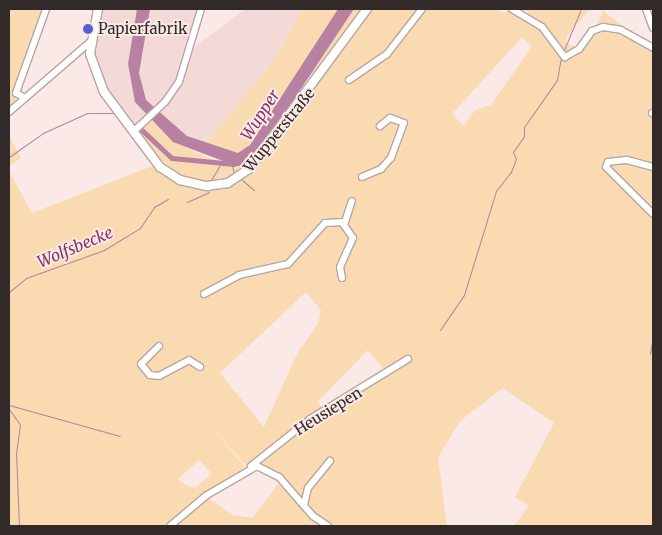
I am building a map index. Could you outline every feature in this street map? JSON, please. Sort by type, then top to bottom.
[{"type":"main road","name":"Wupperstraße","points":[[98,9],[90,42],[98,81],[132,132],[160,167],[176,178],[207,186],[235,180],[276,140],[367,9]]},
{"type":"street","points":[[26,98],[17,98],[16,93],[46,9]]},
{"type":"street","points":[[132,132],[160,108],[179,82],[201,9]]},
{"type":"street","points":[[349,80],[377,64],[422,9]]},
{"type":"street","points":[[512,9],[542,27],[565,57],[579,49],[592,30],[603,27],[622,30],[653,48]]},
{"type":"street","points":[[646,9],[653,28]]},
{"type":"street","points":[[411,23],[421,19]]},
{"type":"street","points":[[9,112],[90,42]]},
{"type":"street","points":[[362,177],[381,169],[391,158],[404,123],[390,118],[380,126]]},
{"type":"street","points":[[653,167],[626,160],[608,162],[606,167],[653,214]]},
{"type":"street","points":[[344,222],[352,201]]},
{"type":"street","points":[[342,278],[340,267],[353,238],[344,222]]},
{"type":"street","points":[[204,294],[240,275],[294,261],[325,223],[344,222]]},
{"type":"street","points":[[159,346],[141,364],[150,375],[159,376],[188,360],[200,367]]},
{"type":"street","name":"Heusiepen","points":[[170,526],[251,466],[310,419],[408,359]]},
{"type":"street","points":[[304,505],[308,488],[330,461]]},
{"type":"street","points":[[251,466],[269,470],[328,526]]},
{"type":"shaded area","points":[[9,9],[46,9],[15,93],[16,106],[9,111]]},
{"type":"shaded area","points":[[102,9],[200,9],[194,47],[245,9],[302,9],[279,53],[206,144],[187,136],[155,109],[135,126],[106,88],[94,61]]},
{"type":"shaded area","points":[[137,9],[150,9],[139,73],[146,100],[187,136],[238,153],[250,145],[338,9],[354,9],[257,155],[247,166],[236,166],[173,142],[135,102],[128,64]]},
{"type":"shaded area","points":[[302,9],[338,9],[250,145],[238,153],[206,144],[279,53]]},
{"type":"shaded area","points":[[354,9],[495,9],[504,13],[510,9],[533,19],[525,9],[590,9],[567,37],[566,43],[578,48],[565,56],[555,47],[562,57],[572,55],[591,33],[598,35],[605,28],[621,31],[653,49],[653,526],[514,526],[529,506],[515,497],[554,423],[503,388],[461,420],[438,457],[447,526],[175,526],[205,497],[166,526],[9,526],[9,171],[32,213],[155,165],[168,177],[173,170],[156,155],[139,130],[151,120],[174,142],[206,157],[236,166],[257,162],[319,79],[311,73]],"holes":[[[522,37],[532,46],[491,105],[475,110],[464,126],[452,114]],[[306,292],[321,310],[318,324],[298,352],[264,427],[220,373]],[[368,350],[386,372],[324,412],[318,401]],[[202,417],[247,467],[260,466],[280,477],[305,508],[281,480],[252,518],[233,515],[206,496],[245,467]],[[199,460],[212,474],[195,488],[185,485],[178,479]]]},
{"type":"shaded area","points":[[603,11],[624,27],[635,35],[596,27]]},
{"type":"shaded area","points":[[9,136],[21,158],[9,166]]},
{"type":"waterway","points":[[564,50],[581,9]]},
{"type":"waterway","points":[[440,330],[464,295],[496,191],[511,172],[516,159],[513,152],[524,136],[524,127],[557,80],[561,58]]},
{"type":"waterway","points":[[9,157],[43,133],[87,113],[113,113]]},
{"type":"waterway","points":[[141,129],[172,158],[234,164]]},
{"type":"waterway","points":[[211,180],[220,165]]},
{"type":"waterway","points":[[232,165],[234,174]]},
{"type":"waterway","points":[[242,180],[254,190]]},
{"type":"waterway","points":[[187,202],[209,192]]},
{"type":"waterway","name":"Wolfsbecke","points":[[9,292],[26,278],[104,250],[140,228],[154,207],[168,199]]},
{"type":"waterway","points":[[650,354],[653,336]]},
{"type":"waterway","points":[[9,405],[120,436]]},
{"type":"waterway","points":[[9,409],[20,425],[16,452],[19,526]]},
{"type":"waterway","points":[[648,526],[653,525]]},
{"type":"place","name":"Papierfabrik","points":[[88,29]]},
{"type":"water label","name":"Wupper","points":[[260,115]]}]
